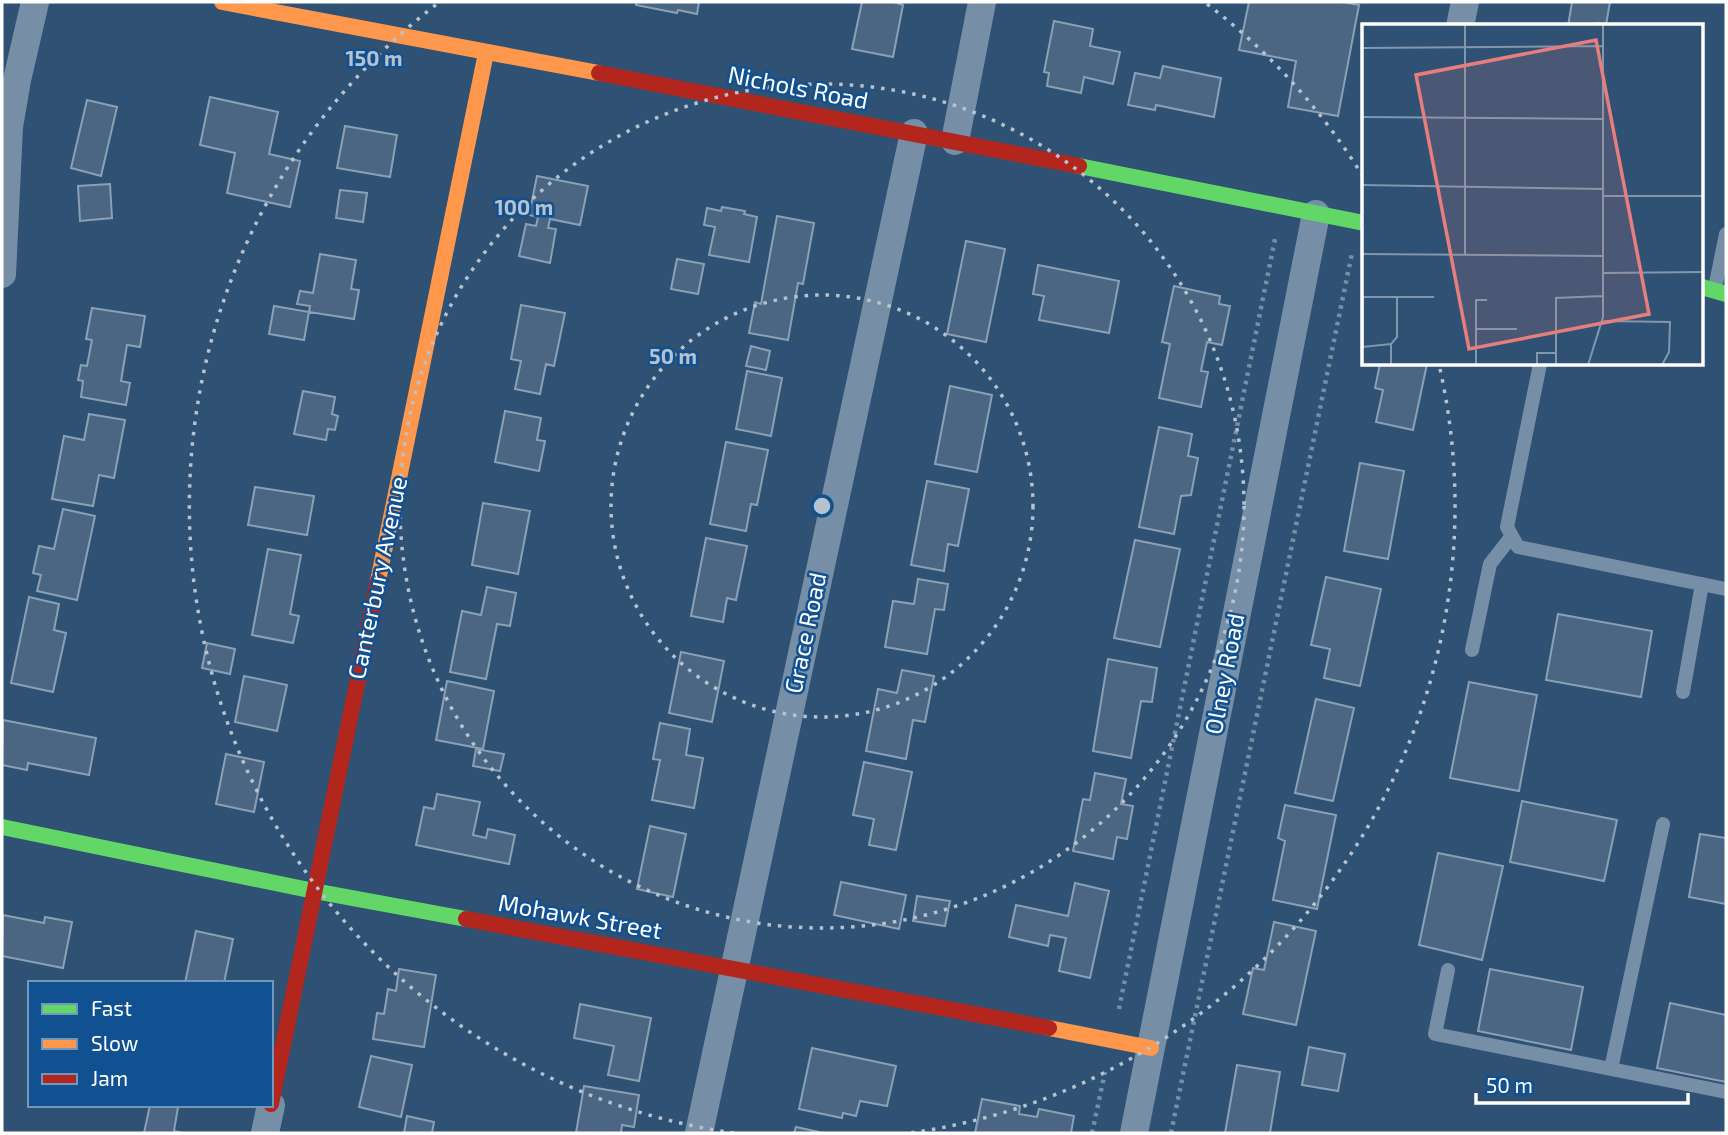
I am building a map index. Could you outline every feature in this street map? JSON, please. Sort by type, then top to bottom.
[{"type":"street","points":[[2,274],[9,127],[16,80],[35,2]]},
{"type":"street","name":"Nichols Road","points":[[222,2],[914,133],[1362,223]]},
{"type":"street","points":[[955,141],[982,2]]},
{"type":"street","points":[[1460,24],[1465,2]]},
{"type":"street","name":"Canterbury Avenue","points":[[273,1095],[486,52]]},
{"type":"street","name":"Grace Road","points":[[699,1133],[914,133]]},
{"type":"street","name":"Olney Road","points":[[1134,1133],[1316,214]]},
{"type":"street","name":"Mohawk Street","points":[[2,827],[314,891],[1151,1048]]},
{"type":"street","name":"Canterbury Avenue","points":[[265,1133],[271,1107]]},
{"type":"lane","points":[[1714,291],[1726,234]]},
{"type":"lane","points":[[1540,366],[1507,527],[1518,547],[1726,589]]},
{"type":"lane","points":[[1472,650],[1490,564],[1511,537]]},
{"type":"lane","points":[[1683,692],[1702,584]]},
{"type":"lane","points":[[1611,1069],[1663,824]]},
{"type":"lane","points":[[1448,970],[1435,1034],[1726,1092]]},
{"type":"path","points":[[1092,1133],[1280,207]]},
{"type":"path","points":[[1171,1133],[1362,223]]},
{"type":"building","points":[[636,2],[699,2],[697,14],[636,5]]},
{"type":"building","points":[[862,2],[894,2],[903,5],[893,57],[852,49]]},
{"type":"building","points":[[1249,2],[1343,2],[1359,5],[1338,116],[1288,107],[1296,61],[1239,50]]},
{"type":"building","points":[[1572,2],[1610,2],[1606,24],[1568,24]]},
{"type":"building","points":[[1054,21],[1093,29],[1090,46],[1120,52],[1113,84],[1084,77],[1081,93],[1047,86],[1049,73],[1044,72]]},
{"type":"building","points":[[1163,66],[1221,78],[1214,117],[1156,105],[1155,110],[1128,105],[1135,73],[1160,78]]},
{"type":"building","points":[[210,97],[278,112],[269,154],[300,161],[290,207],[227,193],[235,153],[200,145]]},
{"type":"building","points":[[87,100],[117,107],[101,176],[71,168]]},
{"type":"building","points":[[345,126],[397,135],[390,177],[337,168]]},
{"type":"building","points":[[537,176],[588,186],[580,225],[550,219],[548,228],[556,229],[550,263],[519,256],[526,224],[536,226],[538,217],[529,215]]},
{"type":"building","points":[[110,184],[112,218],[80,221],[78,186]]},
{"type":"building","points":[[340,190],[367,193],[363,222],[336,218]]},
{"type":"building","points":[[722,207],[745,211],[744,214],[757,217],[749,262],[709,255],[715,227],[704,225],[707,208],[721,211]]},
{"type":"building","points":[[777,216],[814,223],[803,284],[798,283],[788,340],[749,333],[755,302],[761,304]]},
{"type":"building","points":[[966,241],[1005,249],[986,342],[947,334]]},
{"type":"building","points":[[320,254],[356,260],[351,289],[359,290],[354,319],[309,312],[310,306],[297,304],[300,291],[313,293]]},
{"type":"building","points":[[677,259],[704,264],[698,294],[671,289]]},
{"type":"building","points":[[1038,265],[1119,281],[1109,333],[1039,320],[1044,296],[1033,294]]},
{"type":"building","points":[[1174,286],[1220,296],[1219,304],[1230,306],[1222,345],[1207,342],[1201,371],[1208,372],[1201,407],[1159,398],[1170,344],[1162,342]]},
{"type":"building","points":[[521,305],[565,313],[554,366],[546,364],[540,394],[515,389],[521,361],[511,359]]},
{"type":"building","points":[[274,306],[309,312],[304,340],[269,334]]},
{"type":"building","points":[[92,308],[145,316],[140,347],[127,345],[121,381],[130,383],[126,405],[81,397],[83,381],[78,380],[81,365],[87,366],[92,340],[86,339]]},
{"type":"building","points":[[751,346],[770,351],[766,370],[746,366]]},
{"type":"building","points":[[1380,366],[1427,366],[1413,430],[1376,422],[1383,390],[1375,388]]},
{"type":"building","points":[[747,371],[782,378],[771,436],[736,429]]},
{"type":"building","points":[[950,386],[992,395],[977,472],[935,464]]},
{"type":"building","points":[[303,391],[335,397],[332,414],[338,416],[335,430],[328,429],[326,440],[294,434]]},
{"type":"building","points":[[505,411],[541,418],[537,440],[545,441],[539,471],[495,462]]},
{"type":"building","points":[[89,414],[125,420],[114,478],[99,475],[93,506],[52,499],[64,436],[84,440]]},
{"type":"building","points":[[1159,427],[1192,434],[1188,456],[1198,458],[1191,495],[1181,496],[1174,534],[1139,527]]},
{"type":"building","points":[[726,442],[768,450],[757,505],[751,504],[746,531],[710,524]]},
{"type":"building","points":[[1360,463],[1404,471],[1388,559],[1344,551]]},
{"type":"building","points":[[927,481],[969,489],[958,546],[948,544],[944,571],[911,565]]},
{"type":"building","points":[[255,487],[314,496],[307,535],[248,525]]},
{"type":"building","points":[[483,503],[530,511],[518,574],[472,565]]},
{"type":"building","points":[[63,509],[95,516],[77,600],[37,591],[41,575],[33,573],[39,546],[54,549]]},
{"type":"building","points":[[706,538],[747,546],[736,600],[727,598],[723,622],[691,616]]},
{"type":"building","points":[[1135,540],[1180,549],[1160,647],[1114,638]]},
{"type":"building","points":[[268,549],[301,555],[290,614],[299,616],[293,643],[252,635]]},
{"type":"building","points":[[1326,577],[1381,589],[1360,686],[1324,678],[1330,649],[1311,645]]},
{"type":"building","points":[[918,579],[948,584],[944,610],[935,609],[927,654],[885,647],[893,601],[914,604]]},
{"type":"building","points":[[487,587],[516,593],[510,626],[497,624],[486,679],[450,672],[462,611],[481,615]]},
{"type":"building","points":[[29,597],[59,604],[54,630],[66,633],[53,692],[11,683]]},
{"type":"building","points":[[1558,614],[1652,631],[1641,697],[1546,680]]},
{"type":"building","points":[[207,643],[235,649],[230,674],[202,668]]},
{"type":"building","points":[[681,652],[724,661],[712,722],[669,713]]},
{"type":"building","points":[[1108,659],[1157,668],[1152,702],[1141,701],[1131,758],[1093,751]]},
{"type":"building","points":[[902,670],[934,676],[925,722],[913,720],[906,759],[866,751],[878,689],[897,693]]},
{"type":"building","points":[[244,676],[287,685],[277,731],[235,722]]},
{"type":"building","points":[[447,681],[494,691],[483,749],[436,740]]},
{"type":"building","points":[[1469,682],[1537,695],[1519,791],[1450,778]]},
{"type":"building","points":[[1316,699],[1354,708],[1333,801],[1295,793]]},
{"type":"building","points":[[3,720],[96,738],[89,775],[28,763],[27,770],[2,765]]},
{"type":"building","points":[[660,723],[690,729],[686,755],[703,758],[694,808],[652,800],[660,760],[653,759]]},
{"type":"building","points":[[476,749],[504,754],[500,771],[473,766]]},
{"type":"building","points":[[226,754],[264,762],[254,812],[216,804]]},
{"type":"building","points":[[864,762],[912,772],[896,850],[869,845],[874,819],[853,815]]},
{"type":"building","points":[[1095,773],[1126,779],[1121,804],[1133,806],[1127,839],[1117,837],[1113,859],[1073,851],[1083,799],[1090,800]]},
{"type":"building","points":[[437,794],[480,802],[473,835],[486,838],[488,829],[515,835],[509,864],[416,845],[424,807],[434,809]]},
{"type":"building","points":[[1522,801],[1617,820],[1604,881],[1510,862]]},
{"type":"building","points":[[1285,805],[1336,815],[1317,909],[1273,900],[1285,841],[1278,838]]},
{"type":"building","points":[[650,826],[686,834],[673,897],[637,889]]},
{"type":"building","points":[[1700,834],[1726,838],[1726,904],[1689,897]]},
{"type":"building","points":[[1438,853],[1503,866],[1482,960],[1419,945]]},
{"type":"building","points":[[841,882],[906,895],[899,929],[834,915]]},
{"type":"building","points":[[1075,883],[1109,891],[1090,978],[1059,971],[1066,938],[1050,935],[1048,946],[1009,937],[1016,905],[1068,916]]},
{"type":"building","points":[[917,896],[950,901],[945,926],[913,921]]},
{"type":"building","points":[[3,915],[44,923],[45,917],[72,922],[63,968],[2,956]]},
{"type":"building","points":[[1274,922],[1316,931],[1296,1025],[1243,1014],[1253,968],[1264,970]]},
{"type":"building","points":[[196,931],[233,939],[224,981],[185,981]]},
{"type":"building","points":[[399,969],[436,975],[424,1047],[373,1039],[377,1013],[384,1014],[388,989],[396,991]]},
{"type":"building","points":[[1490,969],[1583,987],[1571,1050],[1478,1031]]},
{"type":"building","points":[[1670,1003],[1726,1015],[1726,1082],[1657,1068]]},
{"type":"building","points":[[580,1004],[651,1018],[639,1081],[608,1075],[614,1046],[574,1038]]},
{"type":"building","points":[[1309,1047],[1345,1054],[1338,1091],[1302,1085]]},
{"type":"building","points":[[812,1048],[896,1066],[887,1106],[860,1101],[856,1116],[843,1113],[842,1118],[799,1109]]},
{"type":"building","points":[[371,1056],[412,1065],[401,1117],[359,1107]]},
{"type":"building","points":[[1237,1065],[1280,1072],[1270,1133],[1225,1133]]},
{"type":"building","points":[[584,1086],[639,1095],[634,1127],[622,1125],[621,1133],[576,1133]]},
{"type":"building","points":[[982,1099],[1020,1106],[1019,1114],[1037,1117],[1039,1109],[1074,1116],[1071,1133],[975,1133]]},
{"type":"building","points":[[150,1107],[178,1107],[174,1131],[184,1133],[144,1133]]},
{"type":"building","points":[[407,1116],[434,1122],[432,1133],[404,1133]]},
{"type":"building","points":[[796,1127],[824,1133],[794,1133]]},
{"type":"traffic: fast","points":[[1079,166],[1362,223]]},
{"type":"traffic: fast","points":[[1704,288],[1726,294]]},
{"type":"traffic: fast","points":[[2,827],[466,919]]},
{"type":"traffic: slow","points":[[222,2],[599,73]]},
{"type":"traffic: slow","points":[[378,581],[486,53]]},
{"type":"traffic: slow","points":[[1049,1028],[1151,1048]]},
{"type":"traffic: jam","points":[[599,73],[1079,166]]},
{"type":"traffic: jam","points":[[273,1094],[378,581]]},
{"type":"traffic: jam","points":[[466,919],[1049,1028]]}]
